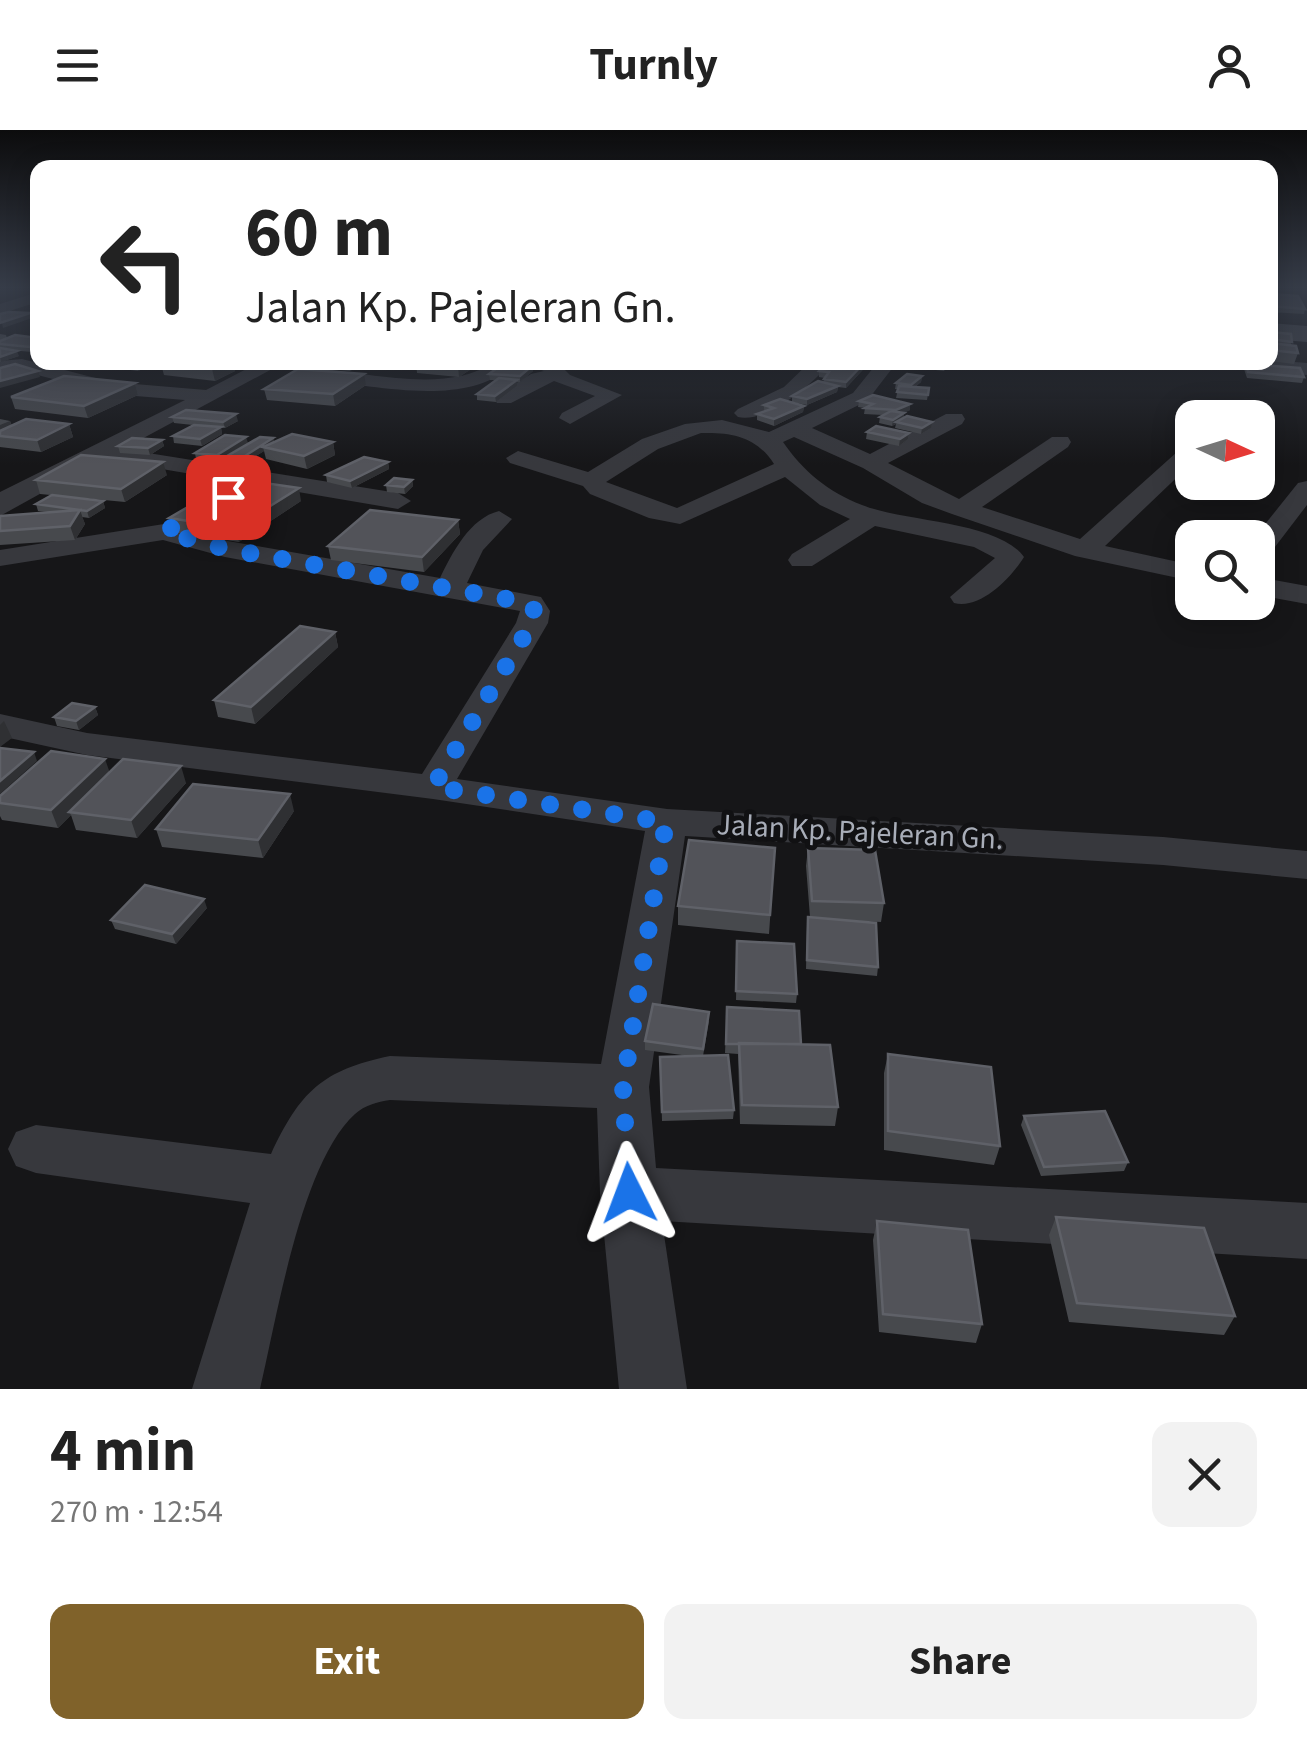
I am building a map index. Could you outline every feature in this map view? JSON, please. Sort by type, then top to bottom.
[{"type":"street","points":[[0,367],[30,360]]},
{"type":"street","points":[[1278,367],[1307,369]]},
{"type":"street","points":[[59,370],[111,388],[208,396]]},
{"type":"street","points":[[2,502],[262,370]]},
{"type":"street","points":[[306,370],[450,386],[485,378],[496,370]]},
{"type":"street","points":[[553,370],[612,395],[570,418]]},
{"type":"street","points":[[745,412],[791,391],[813,370]]},
{"type":"street","points":[[592,481],[610,463],[703,427],[720,426],[770,440],[797,430],[860,396],[881,370]]},
{"type":"street","points":[[504,399],[538,378],[557,374]]},
{"type":"street","points":[[871,463],[954,419]]},
{"type":"street","points":[[797,430],[871,463],[931,498],[1086,550],[1175,569]]},
{"type":"street","points":[[770,440],[786,467],[823,496],[868,519],[978,540],[1004,549],[1010,557],[1006,563],[964,596]]},
{"type":"street","points":[[962,509],[1060,442]]},
{"type":"street","points":[[102,452],[398,500]]},
{"type":"street","points":[[518,458],[592,481],[614,496],[658,514],[680,516],[786,467]]},
{"type":"street","points":[[1086,550],[1175,465]]},
{"type":"street","points":[[228,497],[260,479]]},
{"type":"street","points":[[1275,528],[1307,488]]},
{"type":"street","points":[[0,558],[164,532],[196,514]]},
{"type":"street","points":[[451,588],[457,570],[479,536],[499,519]]},
{"type":"street","points":[[802,560],[868,519]]},
{"type":"street","points":[[164,532],[226,549],[530,603],[535,612],[433,787]]},
{"type":"street","points":[[1275,589],[1307,594]]},
{"type":"street","name":"Jalan Kp. Pajeleran Gn.","points":[[0,725],[87,744],[433,787],[666,822],[1068,844],[1307,865]]},
{"type":"street","points":[[44,777],[87,744]]},
{"type":"street","points":[[653,1389],[629,1193],[623,1087],[666,822]]},
{"type":"street","points":[[226,1389],[286,1182],[308,1134],[335,1098],[362,1084],[390,1078],[623,1087]]},
{"type":"street","points":[[36,1149],[286,1182]]},
{"type":"street","points":[[629,1193],[1307,1231]]},
{"type":"building","points":[[0,348],[17,351],[0,357]]},
{"type":"building","points":[[1278,348],[1297,348],[1298,353],[1278,351]]},
{"type":"building","points":[[15,364],[38,371],[0,381],[0,368]]},
{"type":"building","points":[[1278,366],[1300,368],[1304,377],[1248,372],[1278,370]]},
{"type":"building","points":[[296,370],[364,374],[333,394],[264,389]]},
{"type":"building","points":[[494,370],[527,370],[520,376],[489,374]]},
{"type":"building","points":[[857,370],[846,382],[824,379],[829,372],[819,371]]},
{"type":"building","points":[[907,374],[922,376],[911,385],[896,383]]},
{"type":"building","points":[[64,376],[135,383],[84,406],[11,397]]},
{"type":"building","points":[[499,378],[517,380],[495,396],[477,394]]},
{"type":"building","points":[[818,381],[838,386],[807,399],[792,396]]},
{"type":"building","points":[[899,386],[929,388],[928,395],[897,392]]},
{"type":"building","points":[[873,395],[910,404],[896,410],[865,408],[873,404],[859,401]]},
{"type":"building","points":[[780,399],[804,406],[774,419],[757,414],[774,408],[764,405]]},
{"type":"building","points":[[186,410],[236,414],[223,422],[172,417]]},
{"type":"building","points":[[891,411],[904,413],[893,420],[880,417]]},
{"type":"building","points":[[907,416],[932,422],[922,428],[896,422]]},
{"type":"building","points":[[26,419],[69,424],[37,440],[0,436],[0,431]]},
{"type":"building","points":[[194,425],[221,427],[200,439],[173,436]]},
{"type":"building","points":[[876,426],[909,433],[900,439],[867,432]]},
{"type":"building","points":[[292,434],[333,442],[304,456],[263,447]]},
{"type":"building","points":[[225,435],[246,437],[217,455],[195,453]]},
{"type":"building","points":[[260,437],[273,438],[237,461],[222,459]]},
{"type":"building","points":[[132,438],[162,440],[148,448],[118,446]]},
{"type":"building","points":[[81,455],[163,462],[121,489],[36,480]]},
{"type":"building","points":[[364,457],[388,462],[350,481],[326,475]]},
{"type":"building","points":[[394,478],[412,480],[404,487],[386,485]]},
{"type":"building","points":[[236,479],[299,488],[235,528],[169,518]]},
{"type":"building","points":[[52,495],[103,501],[87,511],[36,504]]},
{"type":"building","points":[[80,510],[70,526],[0,531],[0,516]]},
{"type":"building","points":[[370,510],[458,520],[422,557],[328,546]]},
{"type":"building","points":[[300,626],[335,632],[251,707],[214,700]]},
{"type":"building","points":[[72,703],[95,707],[76,721],[54,717]]},
{"type":"building","points":[[0,748],[34,752],[0,781]]},
{"type":"building","points":[[51,751],[105,759],[51,810],[0,803],[0,796]]},
{"type":"building","points":[[123,759],[181,766],[131,820],[69,812]]},
{"type":"building","points":[[193,784],[290,794],[258,840],[156,829]]},
{"type":"building","points":[[689,840],[775,848],[770,915],[678,906]]},
{"type":"building","points":[[808,848],[875,850],[884,903],[812,901]]},
{"type":"building","points":[[145,885],[204,899],[172,934],[111,920]]},
{"type":"building","points":[[808,917],[876,923],[878,967],[807,960]]},
{"type":"building","points":[[737,941],[794,944],[797,994],[736,991]]},
{"type":"building","points":[[653,1004],[709,1012],[703,1049],[645,1041]]},
{"type":"building","points":[[727,1007],[799,1011],[801,1044],[726,1044]]},
{"type":"building","points":[[739,1043],[830,1045],[838,1107],[742,1105]]},
{"type":"building","points":[[888,1054],[991,1067],[1000,1146],[888,1131]]},
{"type":"building","points":[[728,1055],[734,1110],[662,1112],[660,1057]]},
{"type":"building","points":[[1105,1111],[1128,1162],[1044,1167],[1024,1116]]},
{"type":"building","points":[[1056,1217],[1204,1228],[1235,1316],[1077,1303]]},
{"type":"building","points":[[877,1221],[968,1230],[982,1324],[883,1314]]},
{"type":"route","points":[[228,497],[164,532],[226,549],[530,603],[535,612],[532,623],[433,787],[666,822],[623,1087],[629,1193]]}]
